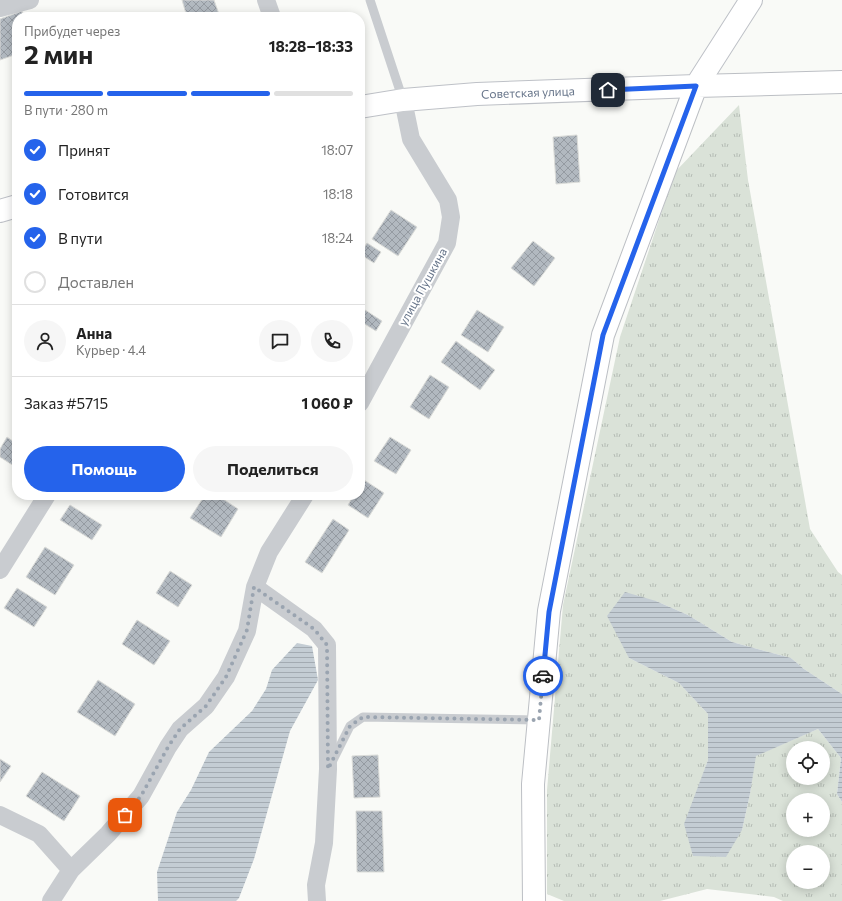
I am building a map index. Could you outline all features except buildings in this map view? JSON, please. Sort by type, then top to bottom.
[{"type":"main road","points":[[534,901],[533,784],[549,612],[603,335],[696,86],[751,0]]},
{"type":"main road","name":"Советская улица","points":[[365,106],[402,100],[477,94],[842,82]]},
{"type":"main road","points":[[0,211],[12,207]]},
{"type":"street","points":[[0,8],[30,0]]},
{"type":"street","points":[[266,0],[270,12]]},
{"type":"street","name":"улица Пушкина","points":[[365,394],[447,243],[451,217],[448,200],[411,139],[402,100]]},
{"type":"street","points":[[0,570],[44,500]]},
{"type":"street","points":[[51,901],[71,870],[108,834],[141,796],[168,747],[180,729],[206,706],[226,677],[247,630],[254,587],[269,552],[302,500]]},
{"type":"street","points":[[254,587],[314,629],[327,645],[328,769],[324,843],[316,885],[317,901]]},
{"type":"street","points":[[0,815],[39,834],[71,870]]},
{"type":"lane","points":[[370,0],[402,100]]},
{"type":"lane","points":[[328,769],[350,726],[363,717],[539,720]]},
{"type":"green space","points":[[739,105],[748,180],[810,529],[838,572],[842,575],[842,694],[804,669],[791,658],[732,642],[688,615],[656,601],[629,658],[679,683],[708,714],[708,760],[699,786],[742,830],[750,794],[755,756],[786,743],[786,785],[830,785],[830,744],[841,758],[837,794],[842,802],[842,901],[783,901],[774,897],[707,889],[660,901],[564,901],[547,894],[547,790],[563,605],[620,337],[675,172]]},
{"type":"green space","points":[[818,729],[828,741],[790,741]]},
{"type":"shaded area","points":[[625,592],[656,601],[688,615],[732,642],[791,658],[804,669],[842,694],[842,802],[837,794],[841,758],[830,744],[830,741],[828,741],[818,729],[790,741],[786,741],[786,743],[756,756],[742,830],[726,857],[693,856],[684,824],[708,760],[708,714],[679,683],[629,658],[607,616]]},
{"type":"shaded area","points":[[297,643],[312,646],[318,680],[290,731],[254,859],[239,898],[236,901],[158,901],[157,872],[177,812],[191,790],[209,752],[252,711],[266,689],[272,670]]},
{"type":"way so far","points":[[125,815],[141,796],[168,747],[180,729],[206,706],[226,677],[247,630],[254,587],[314,629],[327,645],[328,769],[350,726],[363,717],[539,720],[543,676]]},
{"type":"route","points":[[543,676],[549,612],[603,335],[696,86],[608,90]]}]
